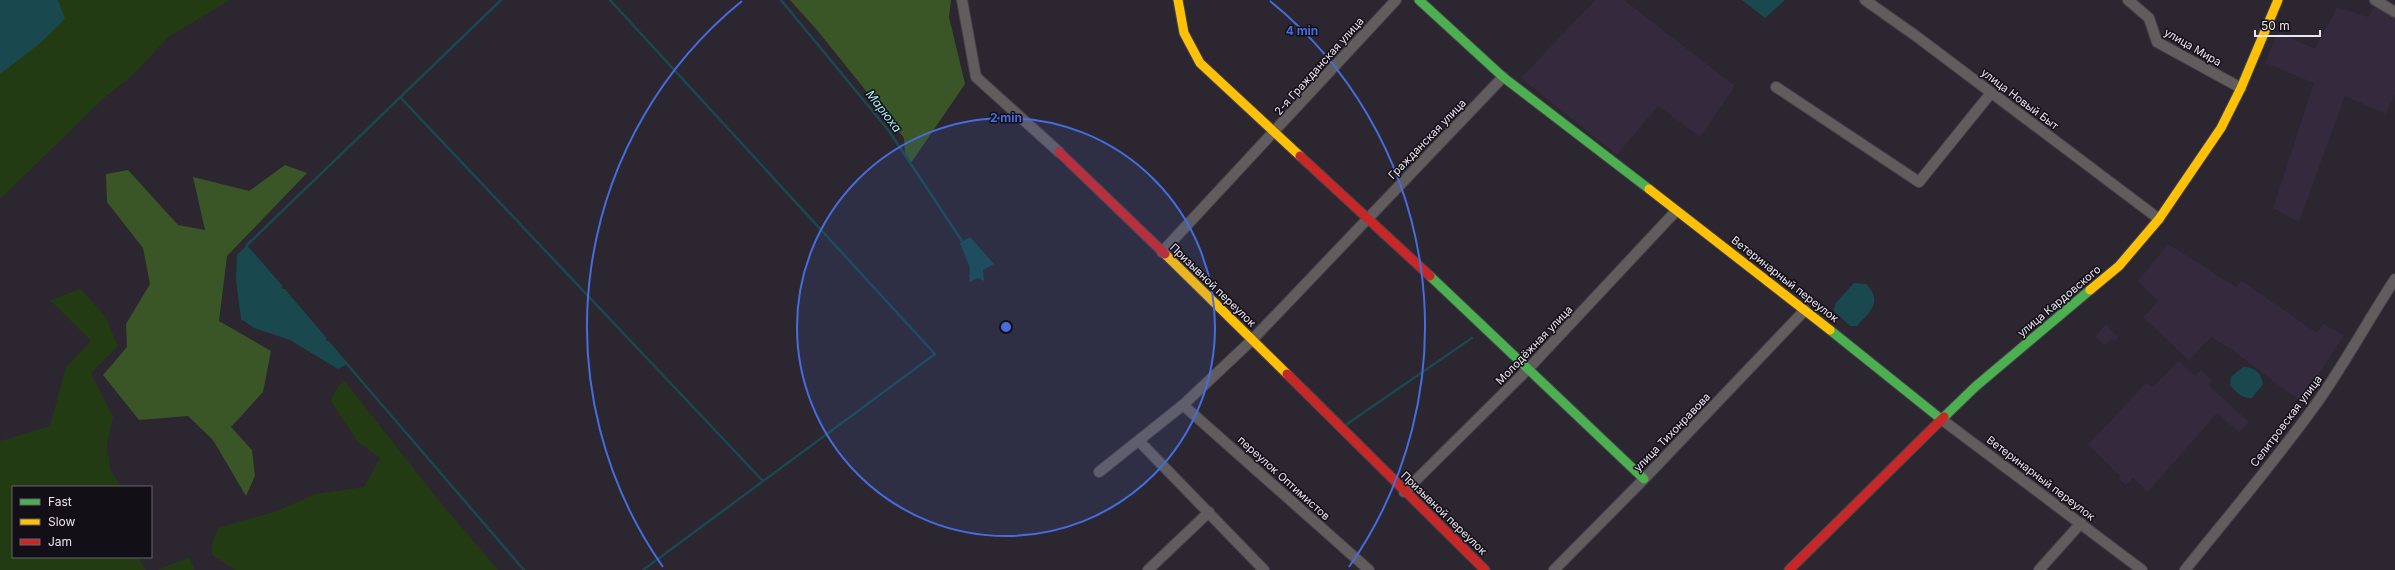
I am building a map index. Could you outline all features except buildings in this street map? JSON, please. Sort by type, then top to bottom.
[{"type":"street","name":"Призывной переулок","points":[[962,0],[976,77],[1059,152],[1485,570]]},
{"type":"street","name":"2-я Гражданская улица","points":[[1178,0],[1181,26],[1187,45],[1200,63],[1276,132]]},
{"type":"street","name":"2-я Гражданская улица","points":[[1162,252],[1276,132],[1396,0]]},
{"type":"street","name":"Ветеринарный переулок","points":[[1419,0],[1503,77],[1805,310],[1941,418],[2142,570]]},
{"type":"street","name":"улица Новый Быт","points":[[1865,0],[2159,219]]},
{"type":"street","name":"улица Мира","points":[[2128,0],[2149,18],[2157,42],[2241,88]]},
{"type":"street","name":"улица Кардовского","points":[[1789,570],[1941,418],[2060,314],[2119,266],[2159,219],[2221,128],[2241,88],[2278,0]]},
{"type":"street","points":[[2375,0],[2395,12]]},
{"type":"street","name":"Гражданская улица","points":[[1099,472],[1183,405],[1252,340],[1503,77]]},
{"type":"street","points":[[1776,87],[1918,182],[1991,93]]},
{"type":"street","points":[[1276,132],[1529,368],[1644,479]]},
{"type":"street","name":"Молодёжная улица","points":[[1404,492],[1529,368],[1676,211]]},
{"type":"street","name":"Селитровская улица","points":[[2184,570],[2268,466],[2318,400],[2368,325],[2395,279]]},
{"type":"street","name":"улица Тихонравова","points":[[1554,570],[1644,479],[1805,310]]},
{"type":"street","name":"переулок Оптимистов","points":[[1183,405],[1369,570]]},
{"type":"street","points":[[1139,440],[1264,570]]},
{"type":"street","points":[[1148,570],[1209,512]]},
{"type":"street","points":[[2039,570],[2081,523]]},
{"type":"shaded area","points":[[1595,0],[1624,0],[1735,86],[1700,137],[1658,106],[1617,155],[1521,78]]},
{"type":"shaded area","points":[[2379,0],[2395,8],[2395,94],[2386,114],[2345,96],[2299,222],[2273,208],[2314,83],[2265,63],[2278,32],[2315,49],[2337,7],[2368,17]]},
{"type":"shaded area","points":[[2168,244],[2236,287],[2242,281],[2317,333],[2323,324],[2344,335],[2301,402],[2232,350],[2211,337],[2189,361],[2143,317],[2158,301],[2138,281]]},
{"type":"shaded area","points":[[2106,324],[2118,337],[2114,341],[2111,339],[2105,345],[2095,337]]},
{"type":"shaded area","points":[[2178,361],[2195,376],[2201,370],[2212,381],[2209,386],[2249,422],[2239,432],[2217,413],[2148,492],[2133,478],[2126,485],[2118,478],[2120,476],[2088,445],[2146,383],[2153,387]]},
{"type":"green space","points":[[0,0],[230,0],[167,38],[135,73],[103,99],[0,199]]},
{"type":"green space","points":[[790,0],[951,0],[949,17],[965,84],[911,163],[905,154],[904,138],[817,30]]},
{"type":"green space","points":[[285,165],[307,173],[227,256],[219,321],[271,351],[263,392],[231,427],[252,450],[255,476],[246,496],[213,440],[188,416],[139,420],[103,375],[127,347],[126,324],[150,284],[143,248],[107,202],[106,174],[128,170],[178,225],[205,230],[193,177],[249,191]]},
{"type":"green space","points":[[81,289],[106,318],[118,346],[91,373],[113,417],[107,445],[110,470],[120,486],[12,486],[12,558],[139,558],[146,570],[0,570],[0,441],[50,426],[66,367],[91,341],[50,300]]},
{"type":"green space","points":[[343,379],[441,503],[498,570],[236,570],[212,555],[212,544],[218,528],[277,511],[315,494],[364,487],[380,458],[358,442],[330,400]]},
{"type":"green space","points":[[189,557],[195,570],[158,570]]},
{"type":"water","points":[[0,0],[58,0],[65,19],[38,45],[0,74]]},
{"type":"water","points":[[1742,0],[1785,0],[1765,18]]},
{"type":"water","points":[[970,237],[994,264],[983,270],[984,281],[978,278],[969,282],[970,268],[960,243]]},
{"type":"water","points":[[246,246],[347,364],[338,369],[290,340],[254,328],[241,319],[236,279],[237,255]]},
{"type":"water","points":[[1854,283],[1866,284],[1874,296],[1874,301],[1873,306],[1867,316],[1857,326],[1850,326],[1834,311],[1835,304]]},
{"type":"water","points":[[2243,367],[2254,369],[2261,376],[2263,384],[2252,398],[2242,396],[2230,385],[2231,377]]},
{"type":"waterway","points":[[281,286],[246,246],[501,0]]},
{"type":"waterway","points":[[610,0],[935,354],[643,570]]},
{"type":"waterway","name":"Марюха","points":[[781,0],[889,131],[962,241]]},
{"type":"waterway","points":[[400,97],[763,481]]},
{"type":"waterway","points":[[284,290],[325,338]]},
{"type":"waterway","points":[[1347,424],[1472,338]]},
{"type":"waterway","points":[[328,342],[524,570]]},
{"type":"traffic: fast","points":[[1419,0],[1503,77],[1649,189]]},
{"type":"traffic: fast","points":[[1430,276],[1644,479]]},
{"type":"traffic: fast","points":[[1944,417],[1975,387],[2090,290]]},
{"type":"traffic: fast","points":[[1830,330],[1941,419]]},
{"type":"traffic: slow","points":[[1178,0],[1184,33],[1200,63],[1300,156]]},
{"type":"traffic: slow","points":[[2090,290],[2119,266],[2159,219],[2221,128],[2241,88],[2278,0]]},
{"type":"traffic: slow","points":[[1649,189],[1830,330]]},
{"type":"traffic: slow","points":[[1165,254],[1287,374]]},
{"type":"traffic: jam","points":[[1059,152],[1165,254]]},
{"type":"traffic: jam","points":[[1300,156],[1430,276]]},
{"type":"traffic: jam","points":[[1287,374],[1485,570]]},
{"type":"traffic: jam","points":[[1789,570],[1944,417]]}]
